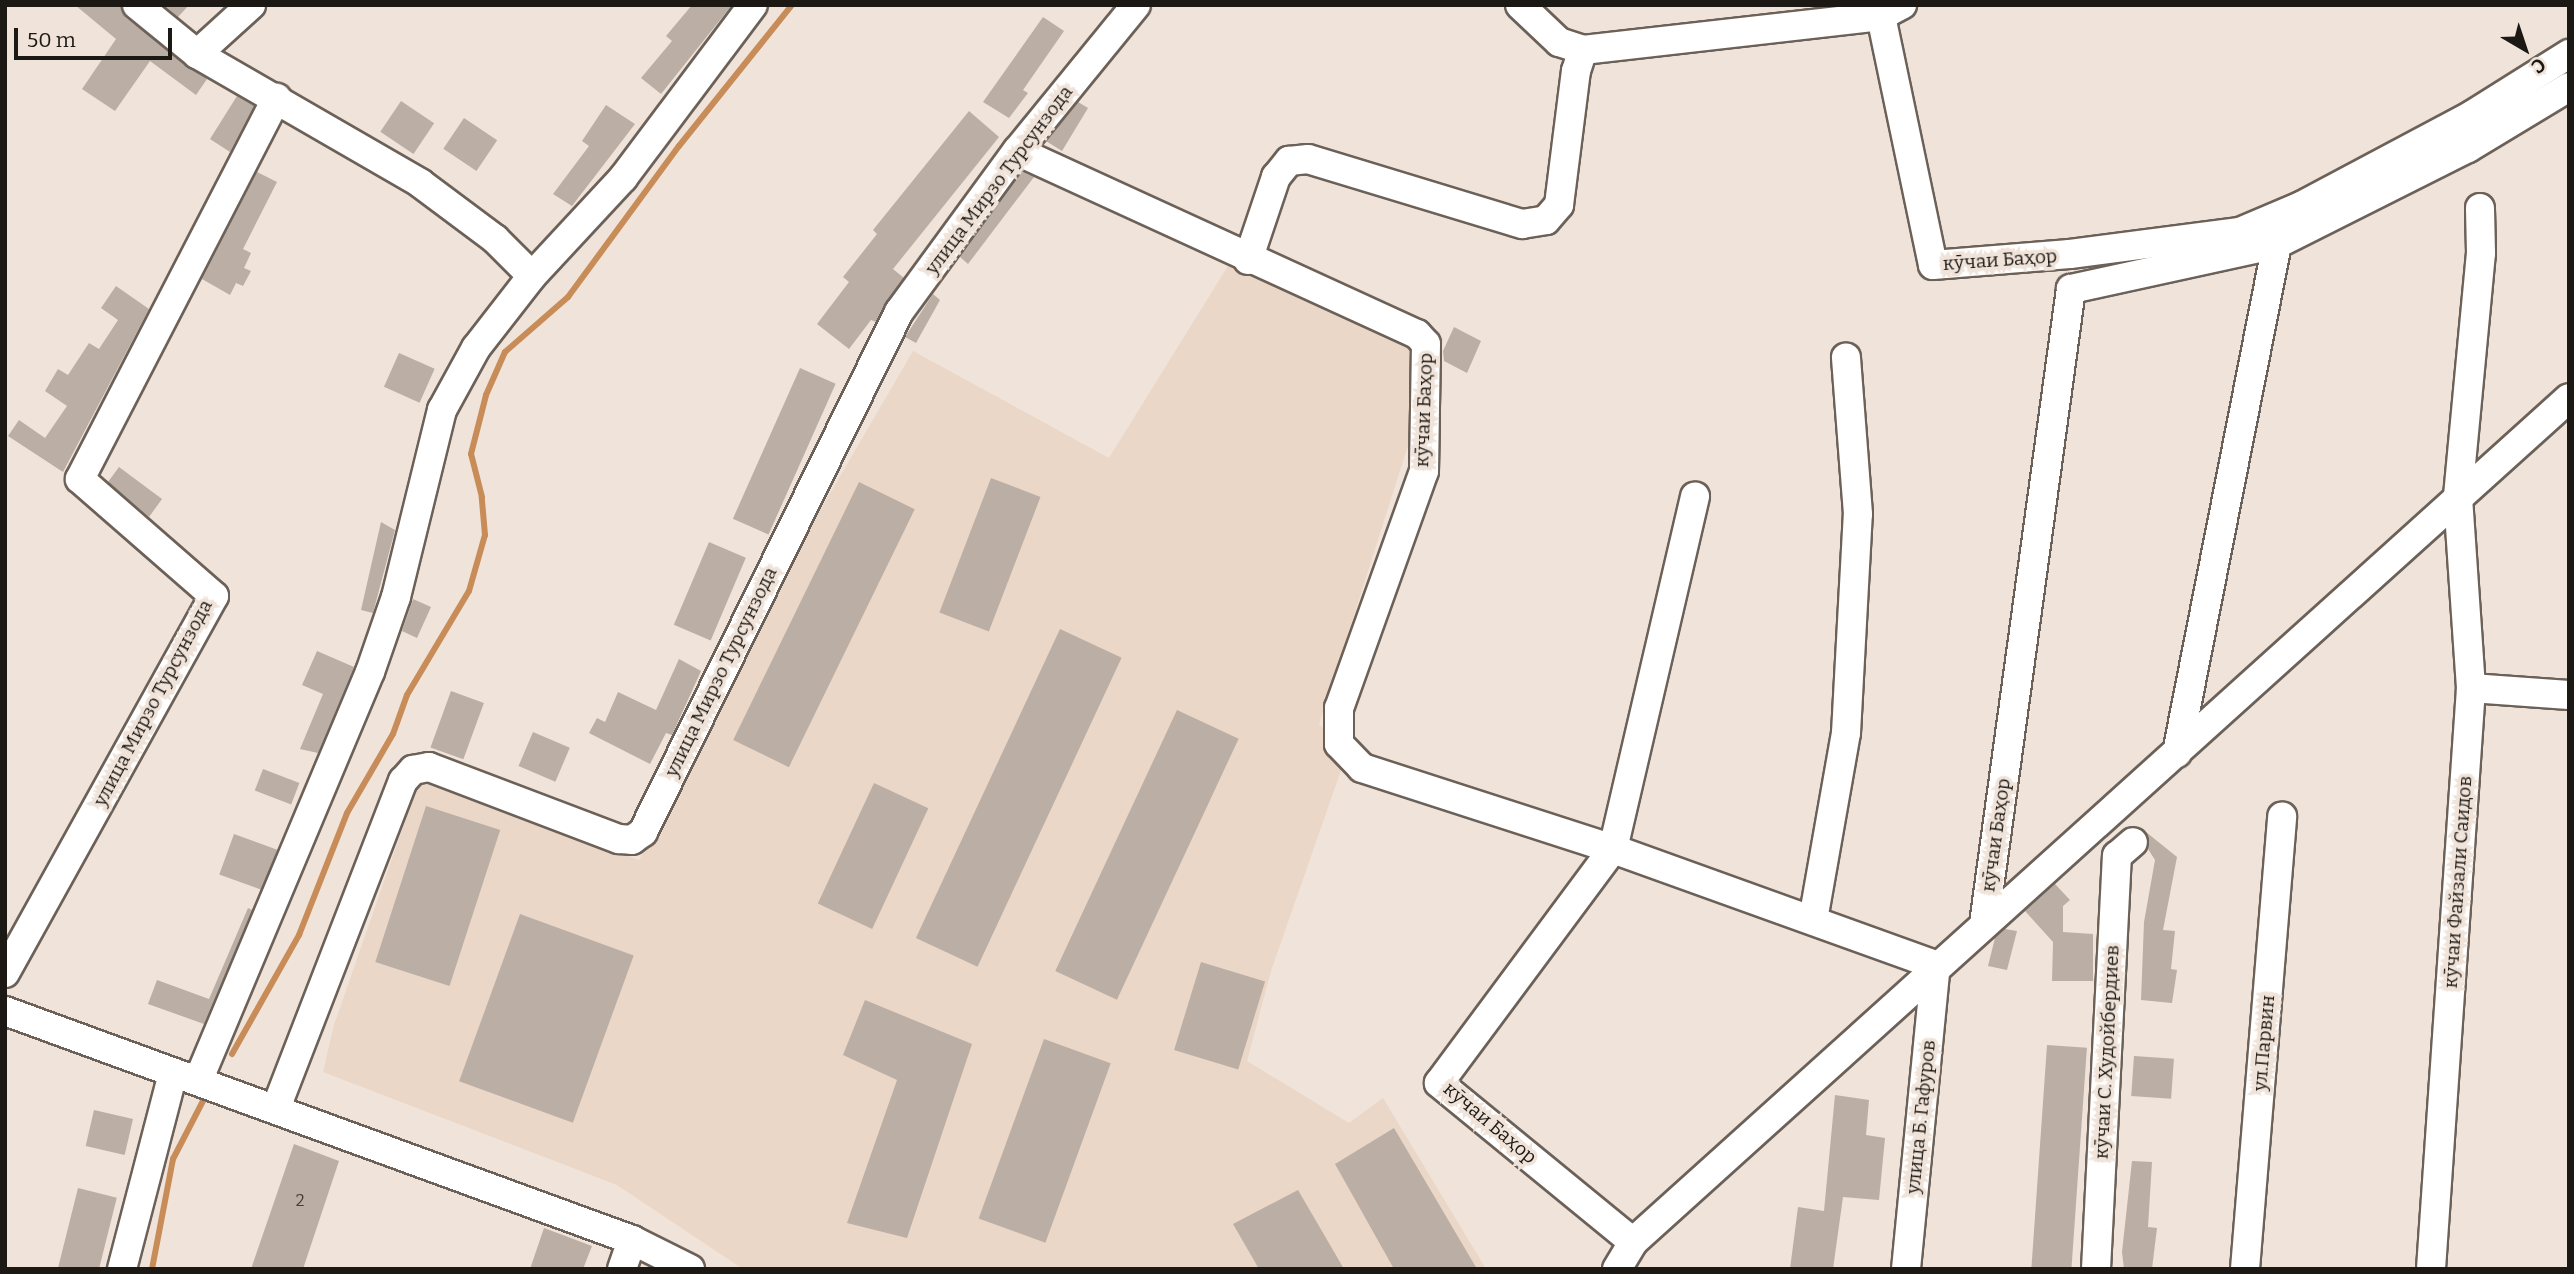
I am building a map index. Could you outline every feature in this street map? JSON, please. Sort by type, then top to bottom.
[{"type":"street","points":[[137,5],[197,54],[420,183],[495,239],[532,276]]},
{"type":"street","points":[[197,54],[251,5]]},
{"type":"street","points":[[122,1269],[186,1077],[370,672],[396,597],[442,411],[476,348],[532,276],[623,178],[753,5]]},
{"type":"street","name":"улица Мирзо Турсунзода","points":[[276,1108],[403,781],[413,770],[429,767],[620,839],[632,840],[643,832],[900,312],[1017,151],[1136,5]]},
{"type":"street","points":[[1248,260],[1276,177],[1289,161],[1308,159],[1522,224],[1546,220],[1559,205],[1576,71],[1583,50],[1559,42],[1520,5]]},
{"type":"street","name":"кӯчаи Баҳор","points":[[1583,50],[1891,10],[1933,265],[2070,254],[2240,232],[2301,206],[2472,115],[2569,54]]},
{"type":"street","name":"кӯчаи Баҳор","points":[[1984,924],[2071,289],[2277,244],[2468,148],[2569,87]]},
{"type":"street","name":"улица Мирзо Турсунзода","points":[[5,973],[214,596],[80,479],[277,98]]},
{"type":"street","name":"кӯчаи Баҳор","points":[[1017,151],[1248,260],[1417,334],[1429,356],[1424,471],[1339,708],[1339,744],[1362,768],[1613,849],[1936,965]]},
{"type":"street","points":[[2458,496],[2482,253],[2480,208]]},
{"type":"street","points":[[2177,753],[2277,244]]},
{"type":"street","points":[[1813,920],[1846,733],[1858,513],[1846,357]]},
{"type":"street","name":"кӯчаи Баҳор","points":[[1617,1269],[1633,1242],[1936,965],[2177,753],[2569,398]]},
{"type":"street","name":"кӯчаи Баҳор","points":[[1633,1242],[1439,1083],[1613,849],[1695,496]]},
{"type":"street","name":"кӯчаи Файзали Саидов","points":[[2431,1269],[2471,688],[2458,496]]},
{"type":"street","points":[[2471,688],[2569,695]]},
{"type":"street","name":"ул.Парвин","points":[[2245,1269],[2282,817]]},
{"type":"street","name":"кӯчаи С. Худойбердиев","points":[[2096,1269],[2117,856],[2133,842]]},
{"type":"street","name":"улица Б. Гафуров","points":[[1906,1269],[1936,965]]},
{"type":"street","points":[[5,1011],[632,1240],[690,1269]]},
{"type":"street","points":[[622,1269],[632,1240]]},
{"type":"shaded area","points":[[1231,261],[1417,349],[1414,427],[1319,724],[1347,753],[1271,971],[1247,1061],[1349,1123],[1383,1098],[1486,1269],[743,1269],[617,1185],[323,1072],[334,1025],[420,778],[639,860],[800,545],[913,351],[1109,458]]},
{"type":"building","points":[[75,5],[121,5],[126,18],[207,79],[196,95],[150,61],[115,111],[82,89],[116,39]]},
{"type":"building","points":[[164,5],[189,5],[178,17]]},
{"type":"building","points":[[692,5],[732,5],[661,94],[641,78],[672,41],[666,36]]},
{"type":"building","points":[[1043,17],[1064,31],[1023,90],[1028,93],[1009,118],[983,102]]},
{"type":"building","points":[[237,96],[254,106],[230,152],[210,139]]},
{"type":"building","points":[[401,101],[434,123],[413,154],[380,132]]},
{"type":"building","points":[[1078,102],[1088,108],[1062,151],[1046,141]]},
{"type":"building","points":[[606,105],[635,124],[572,206],[553,194],[589,146],[582,141]]},
{"type":"building","points":[[969,111],[999,137],[893,269],[904,278],[876,322],[871,320],[849,349],[817,324],[849,282],[843,277],[877,234],[873,230]]},
{"type":"building","points":[[464,118],[497,140],[476,171],[443,149]]},
{"type":"building","points":[[257,172],[277,182],[243,249],[251,253],[244,268],[251,271],[243,286],[236,283],[230,295],[202,279]]},
{"type":"building","points":[[1022,172],[1034,177],[968,264],[960,257]]},
{"type":"building","points":[[116,286],[149,309],[63,472],[8,436],[19,420],[45,438],[67,406],[45,391],[58,369],[68,375],[89,343],[99,349],[118,320],[101,308]]},
{"type":"building","points":[[933,294],[940,300],[916,343],[905,337]]},
{"type":"building","points":[[1454,327],[1481,341],[1467,373],[1444,361],[1443,351]]},
{"type":"building","points":[[399,353],[435,369],[420,403],[384,387]]},
{"type":"building","points":[[800,368],[836,384],[769,535],[733,519]]},
{"type":"building","points":[[119,467],[162,499],[149,517],[108,482]]},
{"type":"building","points":[[991,478],[1040,497],[989,631],[939,612]]},
{"type":"building","points":[[859,482],[915,509],[789,767],[733,740]]},
{"type":"building","points":[[381,522],[395,530],[373,613],[361,610]]},
{"type":"building","points":[[709,542],[746,558],[711,640],[674,625]]},
{"type":"building","points":[[413,599],[431,607],[417,638],[402,631]]},
{"type":"building","points":[[1060,629],[1122,658],[978,967],[916,938]]},
{"type":"building","points":[[317,651],[354,667],[318,753],[300,749],[323,694],[302,685]]},
{"type":"building","points":[[679,659],[701,671],[672,735],[666,733],[650,764],[589,733],[597,718],[605,722],[618,692],[656,710]]},
{"type":"building","points":[[451,691],[484,703],[463,759],[430,747]]},
{"type":"building","points":[[1177,710],[1239,739],[1117,1000],[1055,971]]},
{"type":"building","points":[[533,732],[570,748],[555,782],[519,766]]},
{"type":"building","points":[[263,769],[299,783],[291,804],[255,790]]},
{"type":"building","points":[[874,783],[928,808],[872,929],[818,904]]},
{"type":"building","points":[[426,806],[500,830],[450,986],[375,962]]},
{"type":"building","points":[[2146,832],[2177,857],[2163,930],[2175,931],[2171,969],[2177,970],[2172,1003],[2141,1000],[2144,922],[2155,860],[2148,849]]},
{"type":"building","points":[[234,834],[277,850],[263,890],[219,874]]},
{"type":"building","points":[[2055,884],[2070,900],[2063,906],[2063,932],[2093,934],[2093,981],[2052,981],[2053,942],[2025,911]]},
{"type":"building","points":[[248,908],[252,910],[204,1024],[148,1004],[157,980],[209,999]]},
{"type":"building","points":[[520,914],[634,955],[573,1123],[459,1081]]},
{"type":"building","points":[[2005,929],[2017,931],[2007,970],[1988,966],[1995,938]]},
{"type":"building","points":[[1201,962],[1265,982],[1238,1070],[1174,1050]]},
{"type":"building","points":[[865,1000],[972,1044],[907,1238],[847,1223],[897,1080],[843,1055]]},
{"type":"building","points":[[1044,1039],[1111,1063],[1045,1243],[979,1218]]},
{"type":"building","points":[[2047,1045],[2087,1048],[2071,1269],[2031,1268]]},
{"type":"building","points":[[2134,1056],[2174,1059],[2171,1099],[2131,1096]]},
{"type":"building","points":[[1835,1095],[1869,1100],[1866,1135],[1885,1138],[1879,1200],[1843,1197],[1833,1269],[1790,1269],[1798,1207],[1824,1211]]},
{"type":"building","points":[[94,1110],[133,1119],[125,1155],[86,1146]]},
{"type":"building","points":[[1394,1128],[1477,1269],[1394,1269],[1335,1164]]},
{"type":"building","points":[[294,1144],[339,1161],[303,1269],[251,1269]]},
{"type":"building","points":[[2132,1161],[2152,1162],[2148,1227],[2157,1228],[2152,1269],[2124,1269],[2122,1252]]},
{"type":"building","points":[[78,1188],[117,1198],[99,1269],[58,1269]]},
{"type":"building","points":[[1298,1190],[1344,1269],[1259,1269],[1233,1224]]},
{"type":"building","points":[[544,1228],[592,1246],[583,1269],[530,1269]]},
{"type":"waterway","points":[[232,1054],[299,935],[347,813],[393,734],[407,695],[469,591],[485,535],[482,497],[471,454],[486,395],[505,352],[568,297],[679,146],[792,5]]},
{"type":"waterway","points":[[152,1269],[173,1159],[205,1097]]}]
